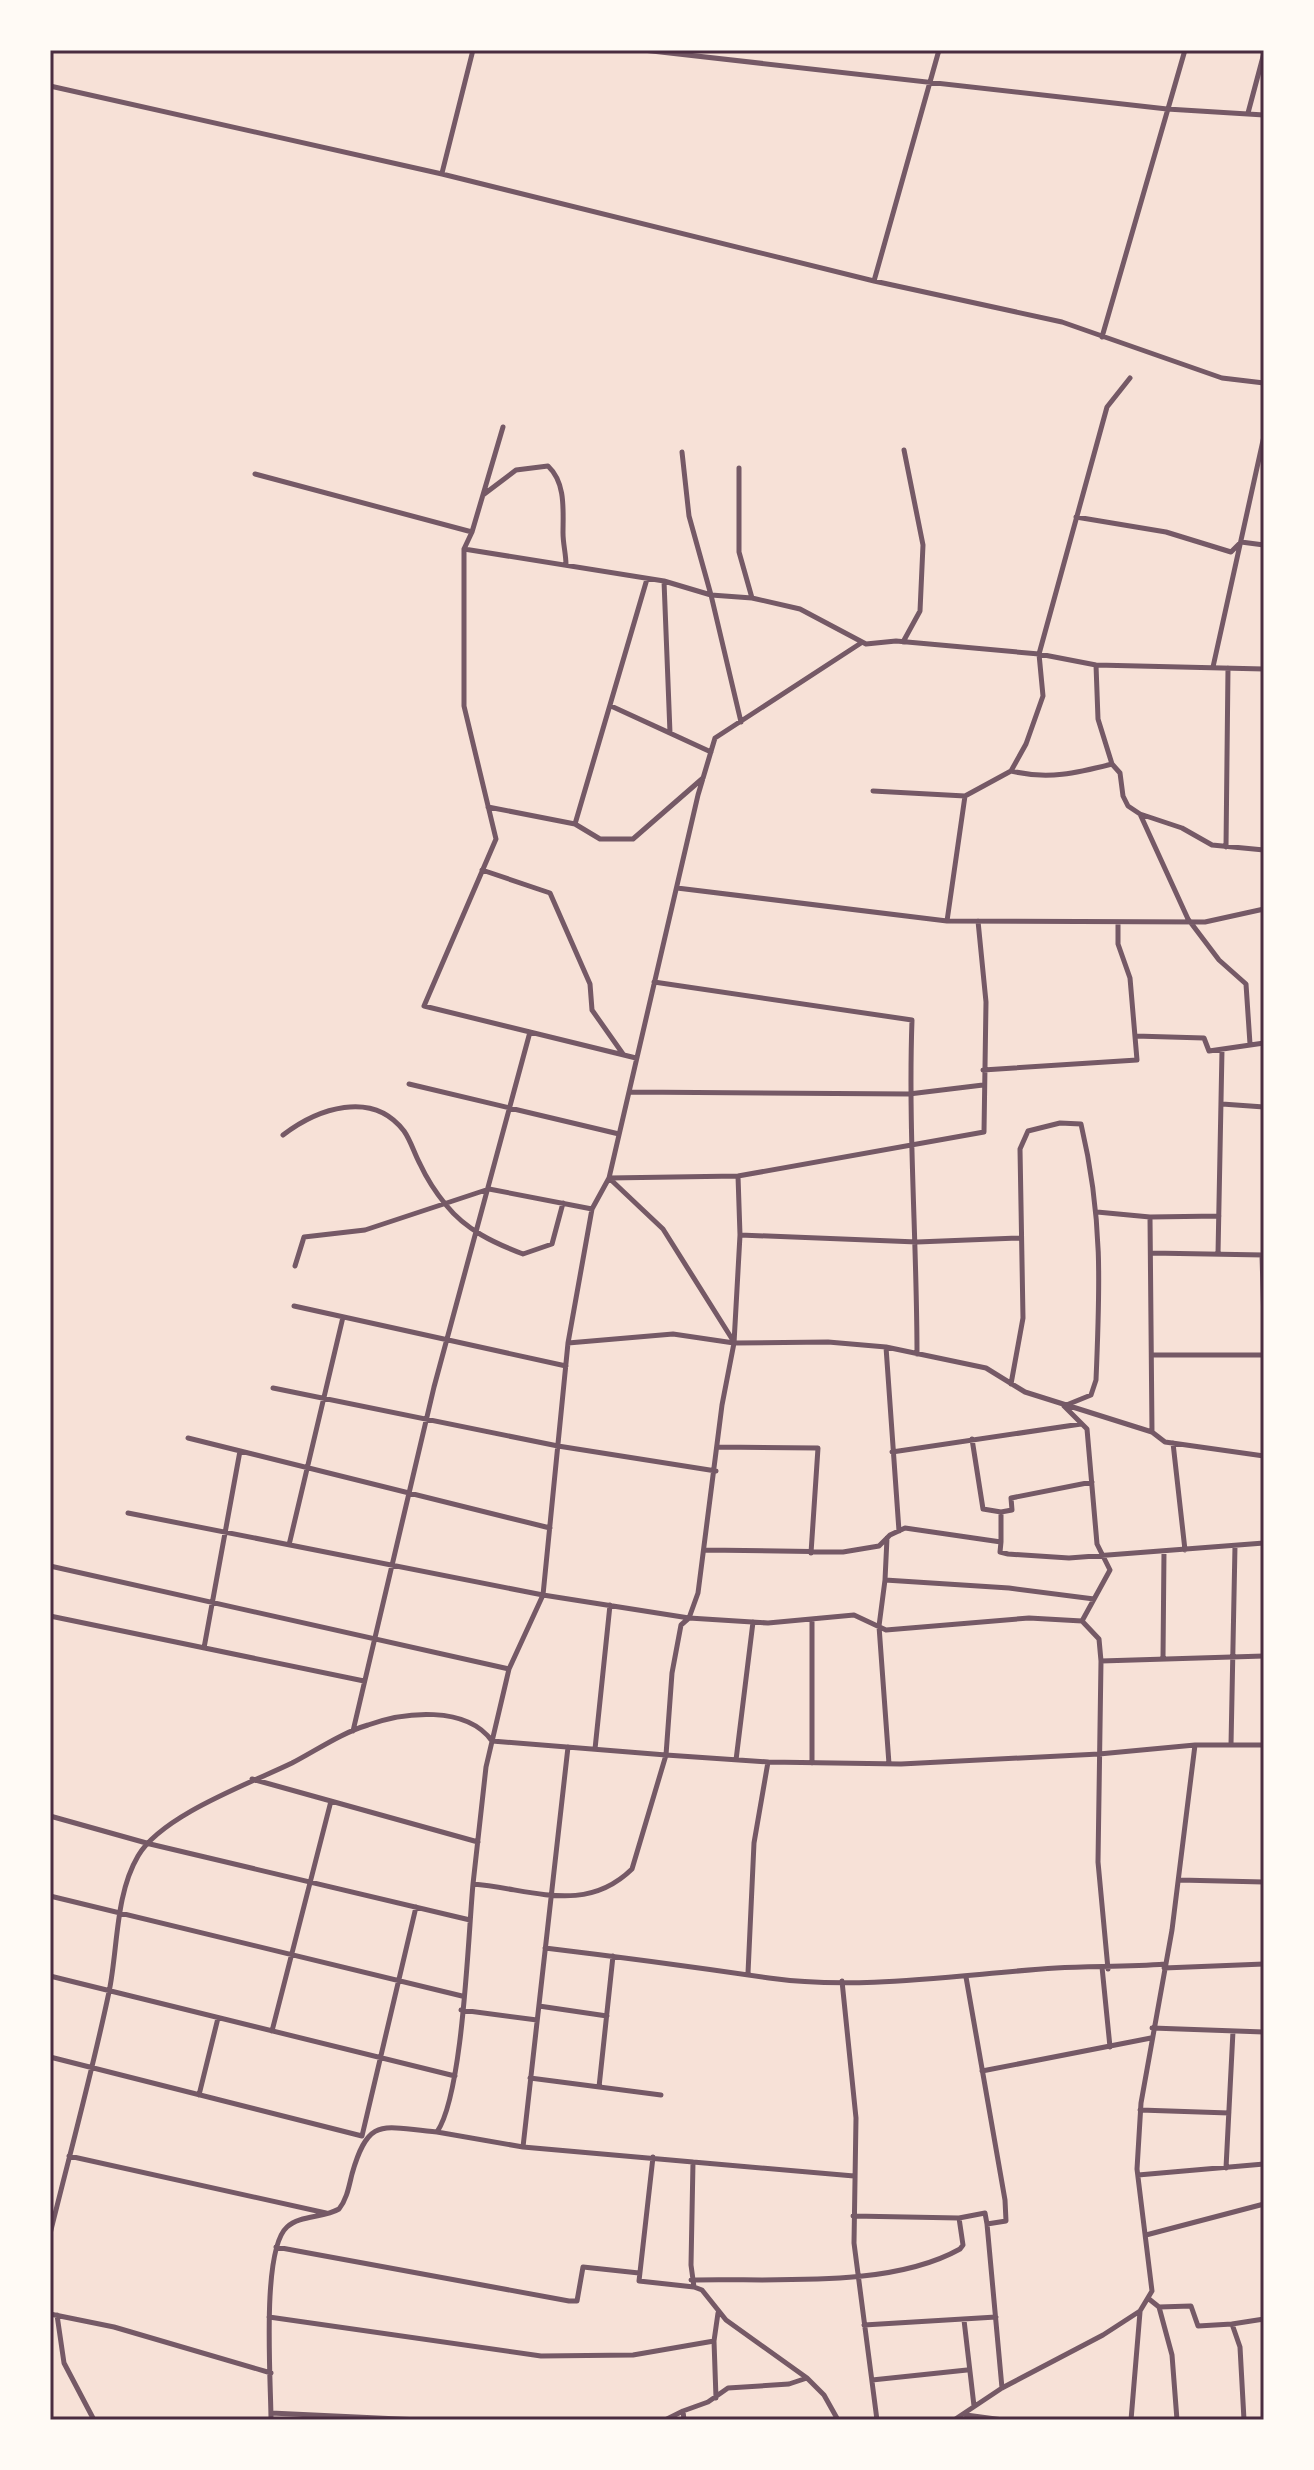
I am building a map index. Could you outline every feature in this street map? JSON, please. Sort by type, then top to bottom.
[{"type":"street","points":[[442,174],[473,50]]},
{"type":"street","points":[[643,50],[696,53],[1167,109],[1264,115]]},
{"type":"street","points":[[874,281],[939,50]]},
{"type":"street","points":[[1102,337],[1185,50]]},
{"type":"street","points":[[1248,113],[1264,53]]},
{"type":"street","points":[[50,86],[442,174],[874,281],[1062,322],[1222,378],[1264,383]]},
{"type":"street","points":[[873,791],[965,796],[1011,771],[1026,744],[1043,696],[1039,654],[1107,407],[1130,378]]},
{"type":"street","points":[[503,427],[472,532],[464,549],[464,706],[496,839],[424,1006],[636,1058]]},
{"type":"street","points":[[1213,667],[1264,436]]},
{"type":"street","points":[[903,642],[920,611],[923,545],[904,450]]},
{"type":"street","points":[[682,452],[689,516],[741,722]]},
{"type":"street","points":[[483,495],[516,470],[548,466],[558,476],[566,514],[563,531],[566,565]]},
{"type":"street","points":[[739,468],[739,552],[752,598]]},
{"type":"street","points":[[255,474],[472,532]]},
{"type":"street","points":[[1076,517],[1166,532],[1213,550],[1231,552],[1241,542]]},
{"type":"street","points":[[1241,542],[1264,545]]},
{"type":"street","points":[[464,549],[664,581],[711,595],[752,598],[800,609],[861,643],[903,642],[1039,654],[1096,665],[1264,669]]},
{"type":"street","points":[[575,824],[647,579]]},
{"type":"street","points":[[611,706],[670,733],[664,581]]},
{"type":"street","points":[[437,2132],[447,2118],[455,2076],[473,1884],[492,1741],[509,1669],[543,1595],[568,1343],[592,1209],[609,1178],[711,752],[715,738],[861,643]]},
{"type":"street","points":[[1096,665],[1098,719],[1112,764],[1120,773],[1128,806],[1140,814],[1226,847],[1264,850]]},
{"type":"street","points":[[1226,847],[1228,668]]},
{"type":"street","points":[[611,706],[711,752]]},
{"type":"street","points":[[1011,771],[1037,777],[1069,775],[1112,764]]},
{"type":"street","points":[[488,807],[575,824],[600,839],[633,839],[704,778]]},
{"type":"street","points":[[947,921],[965,796]]},
{"type":"street","points":[[1140,814],[1188,919],[1219,960],[1246,984],[1250,1044]]},
{"type":"street","points":[[482,870],[550,893],[590,984],[592,1010],[624,1055]]},
{"type":"street","points":[[676,888],[947,921],[1118,923],[1188,919],[1205,922],[1264,909]]},
{"type":"street","points":[[609,1178],[738,1176],[984,1132],[986,1002],[978,921]]},
{"type":"street","points":[[983,1070],[1137,1060],[1130,978],[1118,944],[1118,923]]},
{"type":"street","points":[[654,982],[912,1020],[909,1094],[917,1242],[917,1354]]},
{"type":"street","points":[[353,1731],[426,1418],[530,1032]]},
{"type":"street","points":[[1135,1036],[1204,1038],[1209,1051],[1264,1043]]},
{"type":"street","points":[[1218,1254],[1222,1050]]},
{"type":"street","points":[[409,1084],[619,1134]]},
{"type":"street","points":[[629,1092],[909,1094],[983,1085]]},
{"type":"street","points":[[1222,1104],[1264,1107]]},
{"type":"street","points":[[283,1135],[319,1112],[344,1106],[364,1107],[385,1114],[403,1129],[446,1205],[478,1233],[523,1254],[552,1244],[563,1203]]},
{"type":"street","points":[[1011,1384],[1023,1318],[1020,1149],[1028,1131],[1060,1123],[1081,1124],[1097,1212],[1101,1256],[1096,1380],[1091,1395],[1064,1406]]},
{"type":"street","points":[[473,1884],[553,1893],[568,1899],[594,1894],[619,1882],[632,1869],[666,1755],[672,1673],[681,1625],[689,1618],[698,1593],[705,1550],[734,1343],[740,1235],[738,1176]]},
{"type":"street","points":[[609,1178],[663,1229],[734,1343]]},
{"type":"street","points":[[295,1266],[304,1237],[365,1230],[489,1189],[592,1209]]},
{"type":"street","points":[[1097,1212],[1150,1217],[1219,1216]]},
{"type":"street","points":[[1150,1217],[1152,1432]]},
{"type":"street","points":[[740,1235],[917,1242],[1021,1238]]},
{"type":"street","points":[[1151,1253],[1263,1255],[1264,1323]]},
{"type":"street","points":[[294,1306],[566,1366]]},
{"type":"street","points":[[289,1545],[343,1317]]},
{"type":"street","points":[[568,1343],[673,1334],[734,1343],[828,1342],[886,1347],[986,1368],[1011,1384],[1064,1406],[1152,1432],[1173,1443],[1264,1456]]},
{"type":"street","points":[[886,1347],[899,1531]]},
{"type":"street","points":[[1152,1355],[1264,1355]]},
{"type":"street","points":[[273,1388],[558,1446],[716,1471]]},
{"type":"street","points":[[1064,1406],[1087,1429],[1097,1544],[1110,1570],[1082,1621]]},
{"type":"street","points":[[892,1452],[1082,1424]]},
{"type":"street","points":[[188,1438],[550,1528]]},
{"type":"street","points":[[972,1439],[983,1509],[1012,1510],[1011,1498],[1092,1482]]},
{"type":"street","points":[[1173,1443],[1185,1550]]},
{"type":"street","points":[[718,1447],[818,1448],[811,1553]]},
{"type":"street","points":[[204,1648],[240,1451]]},
{"type":"street","points":[[1001,1512],[1000,1552],[1008,1554],[1069,1558],[1264,1543]]},
{"type":"street","points":[[128,1513],[543,1595],[689,1618],[812,1622],[854,1615],[886,1630],[1029,1618],[1082,1621],[1090,1625],[1099,1639],[1101,1661],[1098,1862],[1110,2047]]},
{"type":"street","points":[[705,1550],[784,1549],[811,1553],[879,1546],[905,1528],[1001,1542]]},
{"type":"street","points":[[887,1538],[879,1626],[889,1764]]},
{"type":"street","points":[[1231,1745],[1235,1546]]},
{"type":"street","points":[[1163,1658],[1164,1551]]},
{"type":"street","points":[[50,1566],[373,1641],[509,1669]]},
{"type":"street","points":[[885,1580],[1009,1588],[1094,1599]]},
{"type":"street","points":[[595,1749],[610,1605]]},
{"type":"street","points":[[50,1616],[364,1681]]},
{"type":"street","points":[[736,1761],[753,1622]]},
{"type":"street","points":[[812,1622],[812,1763]]},
{"type":"street","points":[[1101,1661],[1264,1656]]},
{"type":"street","points":[[50,2234],[109,1991],[121,1916],[138,1855],[226,1790],[353,1731],[389,1718],[427,1714],[450,1717],[485,1731],[492,1741]]},
{"type":"street","points":[[492,1741],[736,1761],[889,1764],[1099,1754],[1195,1745],[1264,1745]]},
{"type":"street","points":[[954,2420],[1002,2388],[1103,2335],[1140,2311],[1148,2299],[1153,2284],[1138,2175],[1140,2110],[1179,1880],[1195,1745]]},
{"type":"street","points":[[523,2147],[568,1747]]},
{"type":"street","points":[[748,1973],[754,1843],[768,1762]]},
{"type":"street","points":[[252,1779],[478,1842]]},
{"type":"street","points":[[272,2031],[331,1801]]},
{"type":"street","points":[[50,1816],[150,1844],[470,1920]]},
{"type":"street","points":[[1179,1880],[1264,1882]]},
{"type":"street","points":[[50,1896],[121,1916],[462,1996]]},
{"type":"street","points":[[416,1907],[344,2201],[329,2214],[290,2224],[276,2247],[269,2317],[271,2416],[420,2420]]},
{"type":"street","points":[[545,1948],[770,1978],[842,1981],[1105,1968],[1264,1964]]},
{"type":"street","points":[[599,2087],[613,1956]]},
{"type":"street","points":[[50,1976],[455,2076]]},
{"type":"street","points":[[966,1977],[1005,2200],[1006,2221],[987,2224]]},
{"type":"street","points":[[842,1981],[856,2118],[853,2216],[877,2420]]},
{"type":"street","points":[[539,2006],[607,2016]]},
{"type":"street","points":[[461,2010],[537,2020]]},
{"type":"street","points":[[199,2095],[218,2018]]},
{"type":"street","points":[[1152,2028],[1264,2032]]},
{"type":"street","points":[[1226,2168],[1233,2031]]},
{"type":"street","points":[[982,2071],[1151,2038]]},
{"type":"street","points":[[50,2057],[362,2136]]},
{"type":"street","points":[[530,2078],[661,2095]]},
{"type":"street","points":[[1140,2110],[1229,2113]]},
{"type":"street","points":[[360,2145],[366,2136],[381,2129],[437,2132],[523,2147],[854,2176]]},
{"type":"street","points":[[69,2156],[329,2214]]},
{"type":"street","points":[[653,2157],[639,2273],[641,2284],[702,2290],[718,2313],[807,2378],[824,2395],[838,2420]]},
{"type":"street","points":[[693,2162],[691,2280],[694,2287]]},
{"type":"street","points":[[1138,2175],[1264,2164]]},
{"type":"street","points":[[1146,2235],[1264,2204]]},
{"type":"street","points":[[853,2216],[959,2218],[985,2213],[1002,2388]]},
{"type":"street","points":[[691,2280],[858,2275],[907,2268],[960,2249],[963,2245],[959,2218]]},
{"type":"street","points":[[276,2247],[569,2301],[577,2301],[583,2267],[639,2273]]},
{"type":"street","points":[[1148,2299],[1159,2307],[1191,2306],[1198,2326],[1264,2319]]},
{"type":"street","points":[[1159,2307],[1172,2355],[1177,2420]]},
{"type":"street","points":[[1131,2420],[1140,2311]]},
{"type":"street","points":[[716,2398],[714,2341],[718,2313]]},
{"type":"street","points":[[94,2420],[64,2363],[53,2315],[114,2327],[271,2373]]},
{"type":"street","points":[[269,2317],[541,2356],[633,2355],[714,2341]]},
{"type":"street","points":[[864,2325],[996,2317]]},
{"type":"street","points":[[964,2320],[967,2370],[974,2406]]},
{"type":"street","points":[[1232,2324],[1240,2347],[1244,2420]]},
{"type":"street","points":[[872,2380],[967,2370]]},
{"type":"street","points":[[665,2420],[716,2398],[728,2388],[789,2384],[807,2378]]},
{"type":"street","points":[[683,2411],[684,2420]]},
{"type":"street","points":[[965,2415],[1003,2420]]}]
